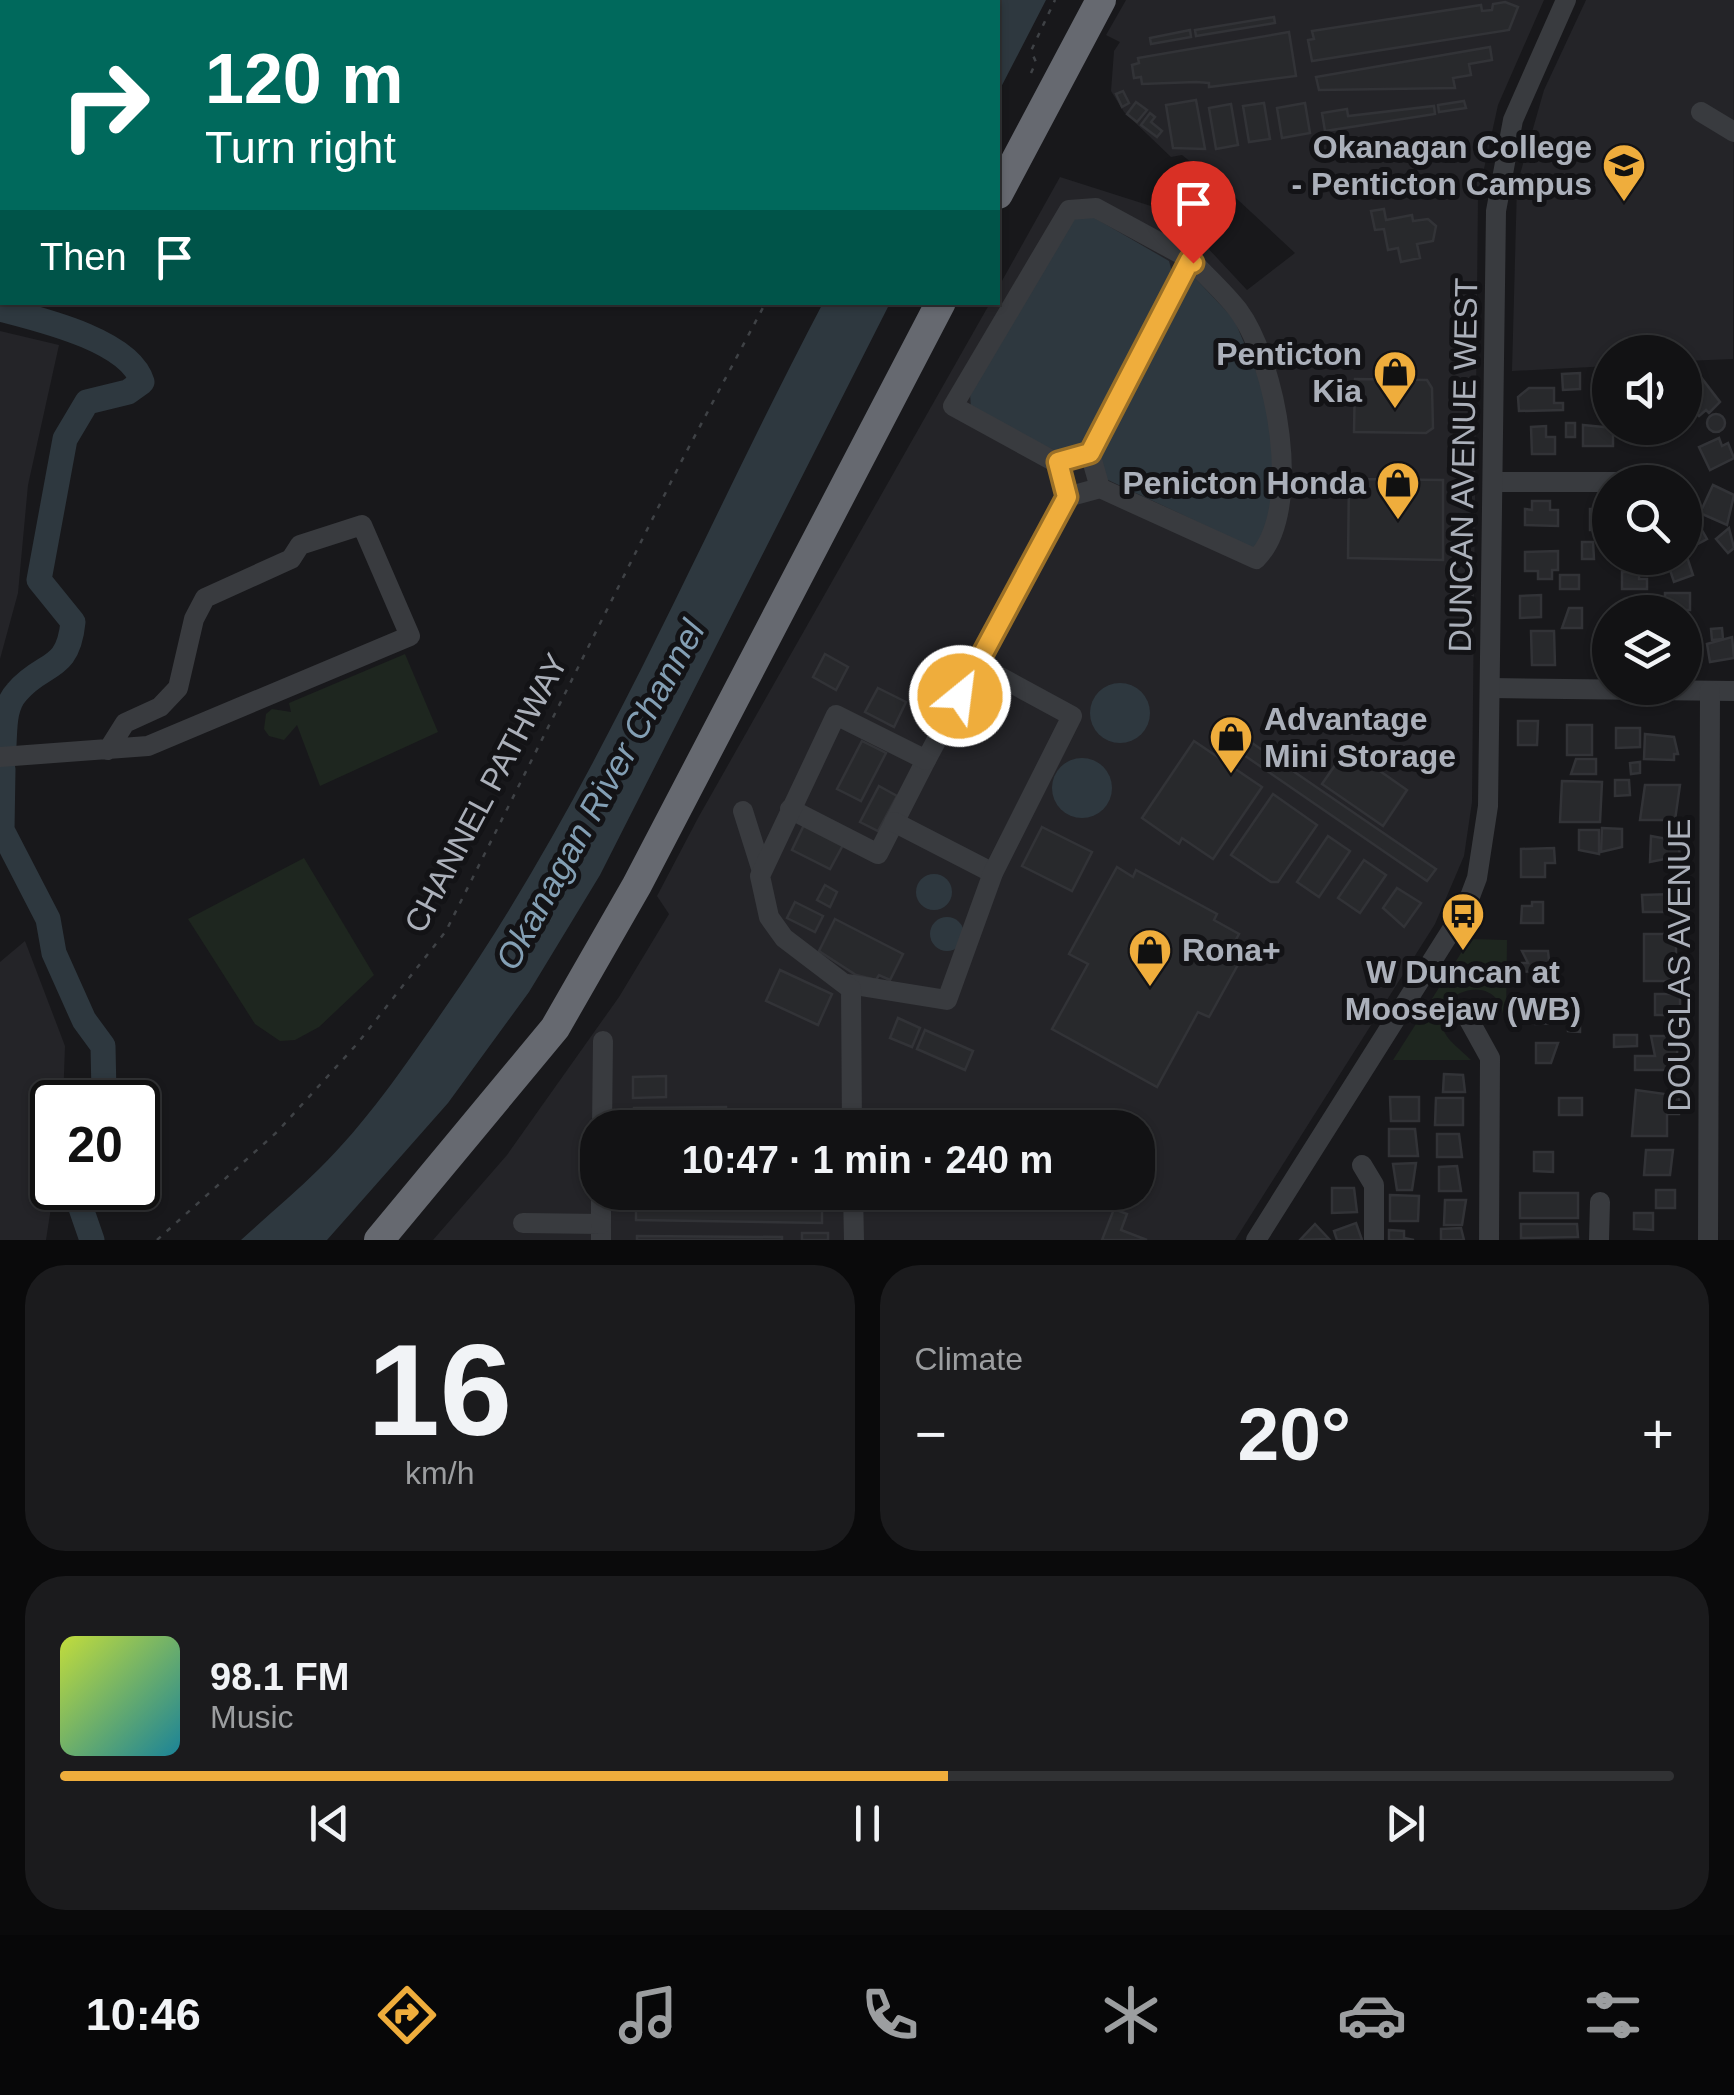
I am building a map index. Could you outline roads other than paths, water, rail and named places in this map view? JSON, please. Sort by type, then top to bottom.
[{"type":"highway","points":[[1000,190],[1101,0]]},
{"type":"highway","points":[[379,1240],[554,1028],[637,885],[939,305]]},
{"type":"street","name":"DUNCAN AVENUE WEST","points":[[1256,1240],[1466,907],[1485,844],[1498,182],[1520,99],[1566,0]]},
{"type":"street","points":[[1700,112],[1734,132]]},
{"type":"street","points":[[1067,497],[1100,488],[1256,559],[1270,546],[1282,500],[1277,412],[1240,312],[1190,260],[1096,208],[1069,210],[953,406],[1058,462],[1090,453]]},
{"type":"street","points":[[1100,488],[1090,453],[1190,260]]},
{"type":"street","points":[[790,809],[878,854],[1067,497],[1058,462]]},
{"type":"street","points":[[1493,482],[1592,482]]},
{"type":"street","points":[[0,757],[108,750],[148,746],[410,636],[362,526],[300,545],[291,560],[205,598],[194,619],[178,688],[160,708],[125,722],[108,750]]},
{"type":"street","points":[[744,811],[769,917],[784,938],[848,984],[948,1000],[993,873],[1072,716],[978,665]]},
{"type":"street","points":[[1490,688],[1734,691]]},
{"type":"street","name":"DOUGLAS AVENUE","points":[[1708,1240],[1710,691]]},
{"type":"street","points":[[760,868],[836,715],[926,760]]},
{"type":"street","points":[[894,822],[993,873]]},
{"type":"street","points":[[848,984],[852,1110]]},
{"type":"street","points":[[1469,1020],[1490,1058],[1489,1240]]},
{"type":"street","points":[[602,1110],[603,1040]]},
{"type":"street","points":[[1362,1165],[1374,1186],[1374,1240]]},
{"type":"street","points":[[1600,1202],[1600,1240]]},
{"type":"street","points":[[853,1210],[854,1240]]},
{"type":"street","points":[[524,1224],[601,1232]]},
{"type":"water","points":[[1000,0],[1046,0],[1000,89]]},
{"type":"water","points":[[1088,214],[1169,261],[1172,272],[1084,447],[1062,454],[971,410],[970,392],[1071,220]]},
{"type":"water","points":[[1187,278],[1195,278],[1234,319],[1263,388],[1276,459],[1269,530],[1253,548],[1106,479],[1096,458]]},
{"type":"water","name":"Okanagan River Channel","points":[[822,305],[889,305],[600,875],[529,992],[448,1103],[327,1240],[241,1240],[319,1169],[370,1112],[500,924],[599,751]]},
{"type":"water","points":[[1120,683],[1141,692],[1150,713],[1141,734],[1120,743],[1099,734],[1090,713],[1099,692]]},
{"type":"water","points":[[1082,758],[1103,767],[1112,788],[1103,809],[1082,818],[1061,809],[1052,788],[1061,767]]},
{"type":"water","points":[[934,874],[947,879],[952,892],[947,905],[934,910],[921,905],[916,892],[921,879]]},
{"type":"water","points":[[947,917],[959,922],[964,934],[959,946],[947,951],[935,946],[930,934],[935,922]]},
{"type":"waterway","points":[[0,309],[58,325],[102,343],[134,367],[142,382],[128,392],[87,402],[65,439],[39,580],[73,622],[70,638],[60,658],[27,682],[13,698],[6,717],[4,745]]},
{"type":"waterway","points":[[3,769],[2,830],[48,919],[54,953],[84,1020],[103,1046],[104,1080]]},
{"type":"waterway","points":[[82,1210],[92,1240]]},
{"type":"place","name":"Okanagan College - Penticton Campus","points":[[1624,203]]},
{"type":"place","name":"Penticton Kia","points":[[1395,410]]},
{"type":"place","name":"Penicton Honda","points":[[1398,521]]},
{"type":"place","name":"Advantage Mini Storage","points":[[1231,775]]},
{"type":"place","name":"W Duncan at Moosejaw (WB)","points":[[1463,952]]},
{"type":"place","name":"Rona+","points":[[1150,988]]}]
